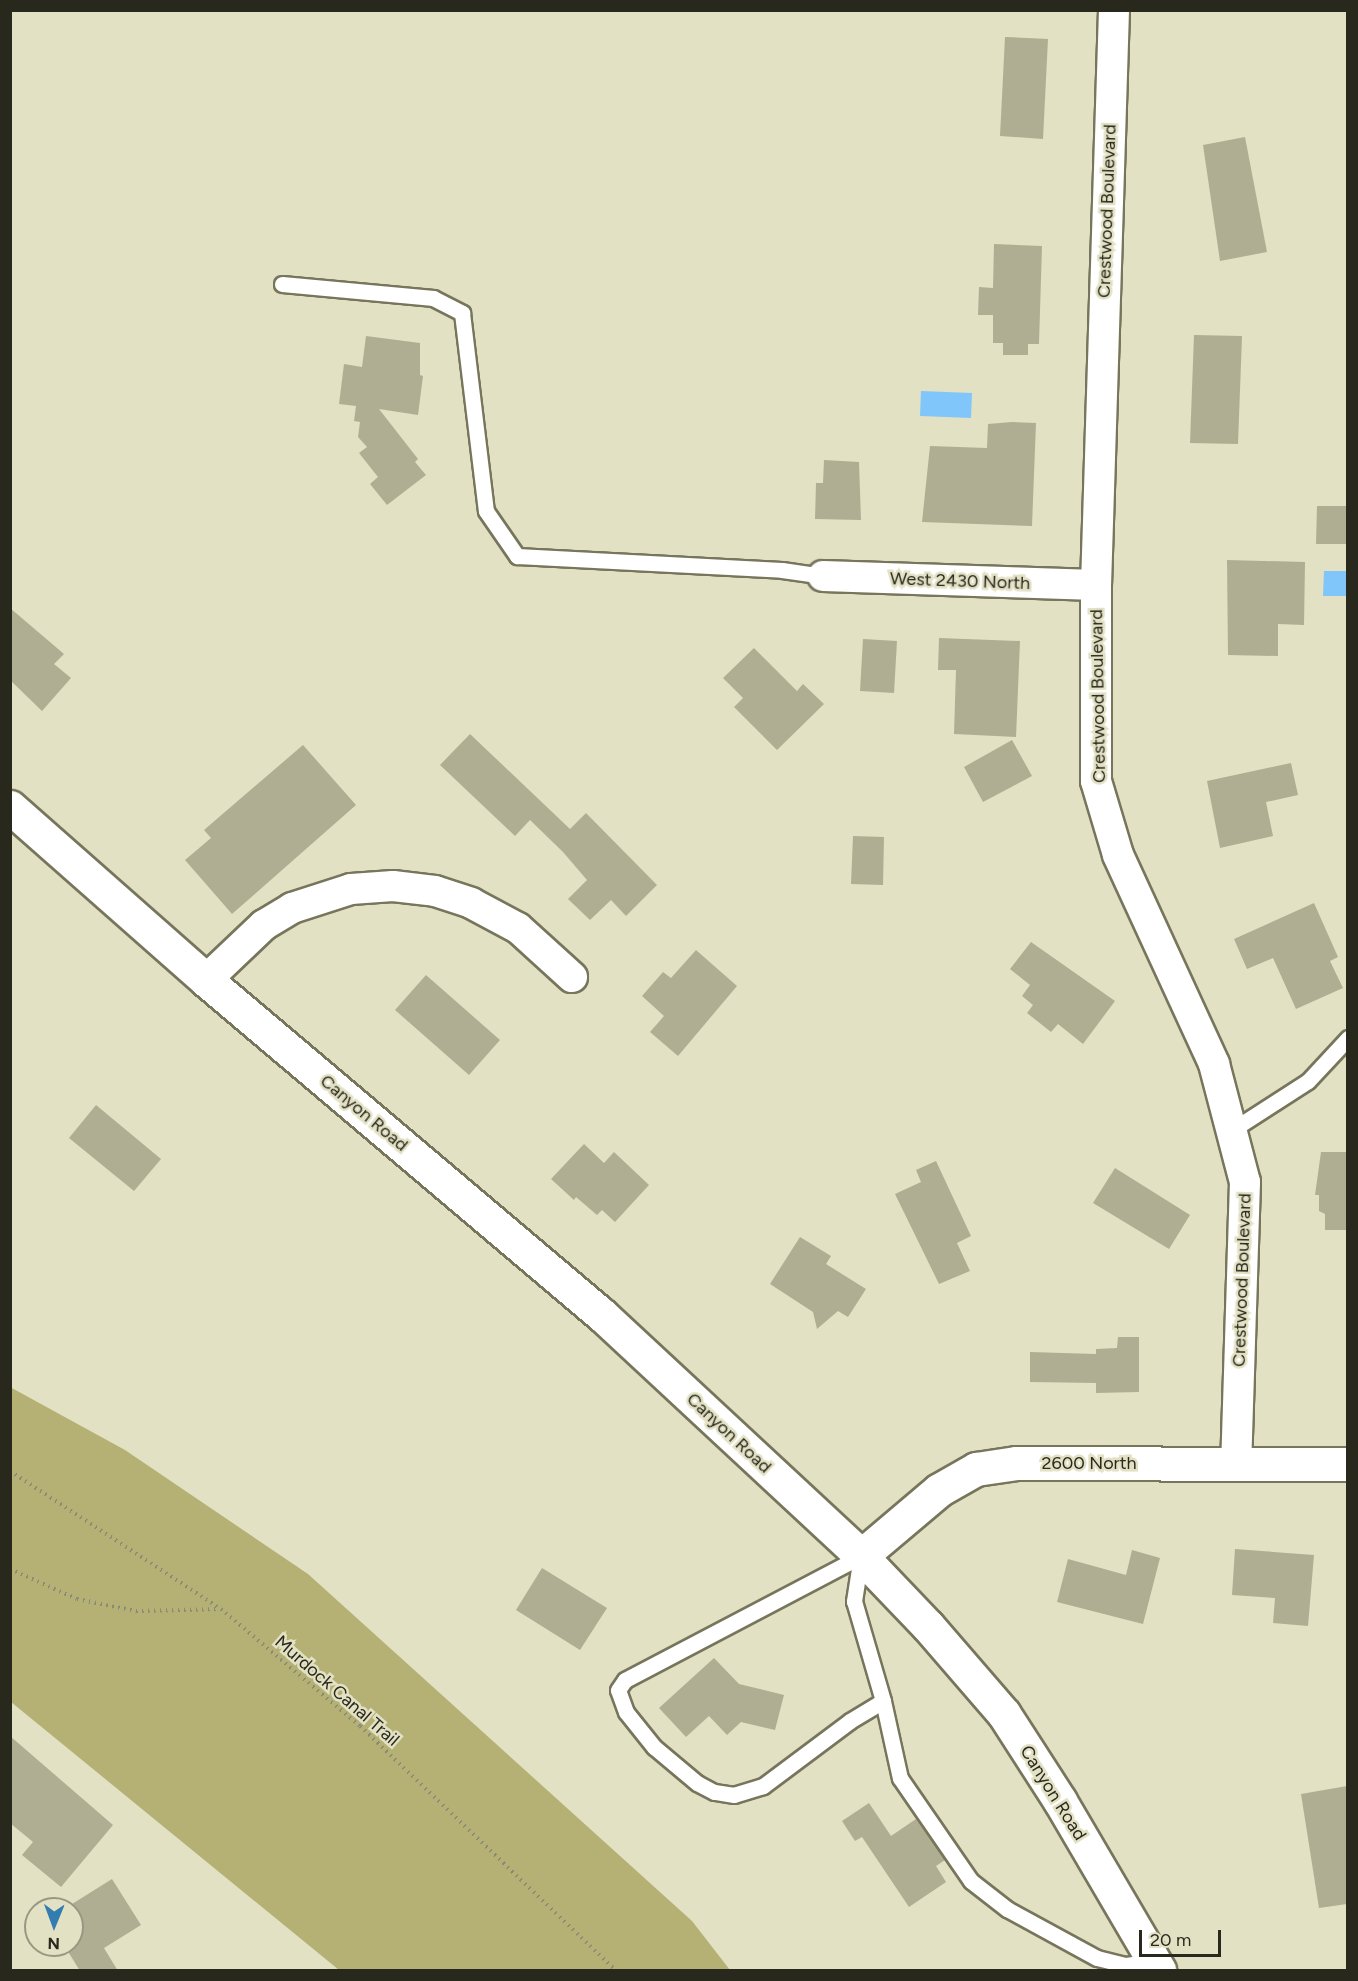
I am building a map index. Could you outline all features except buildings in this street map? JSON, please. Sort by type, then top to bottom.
[{"type":"main road","name":"Canyon Road","points":[[10,807],[206,980],[602,1315],[861,1556],[928,1626],[1004,1714],[1060,1801],[1156,1966]]},
{"type":"main road","name":"2600 North","points":[[861,1556],[939,1490],[976,1469],[1016,1463],[1347,1464]]},
{"type":"street","name":"Crestwood Boulevard","points":[[1113,10],[1096,585],[1096,781],[1118,855],[1214,1064],[1245,1182],[1236,1462]]},
{"type":"street","name":"West 2430 North","points":[[823,576],[1096,585]]},
{"type":"street","points":[[206,980],[264,925],[292,908],[351,889],[393,886],[435,891],[471,903],[518,928],[572,977]]},
{"type":"lane","points":[[282,284],[433,298],[462,313],[486,511],[517,556],[782,570],[823,576]]},
{"type":"lane","points":[[1232,1130],[1308,1081],[1347,1038]]},
{"type":"lane","points":[[861,1556],[625,1680],[618,1690],[619,1700],[654,1747],[679,1771],[714,1792],[734,1795],[764,1786],[850,1721],[883,1701]]},
{"type":"lane","points":[[861,1556],[854,1601],[883,1701],[900,1778],[971,1881],[1007,1908],[1097,1958],[1126,1965],[1156,1966]]},
{"type":"path","name":"Murdock Canal Trail","points":[[10,1471],[221,1609],[360,1726],[615,1971]]},
{"type":"path","points":[[10,1569],[77,1599],[136,1611],[221,1609]]},
{"type":"shaded area","points":[[10,1387],[125,1450],[308,1574],[692,1921],[730,1970],[339,1970],[11,1702]]},
{"type":"water","points":[[921,391],[972,393],[971,418],[920,416]]},
{"type":"water","points":[[1324,571],[1347,571],[1347,596],[1323,596]]}]
